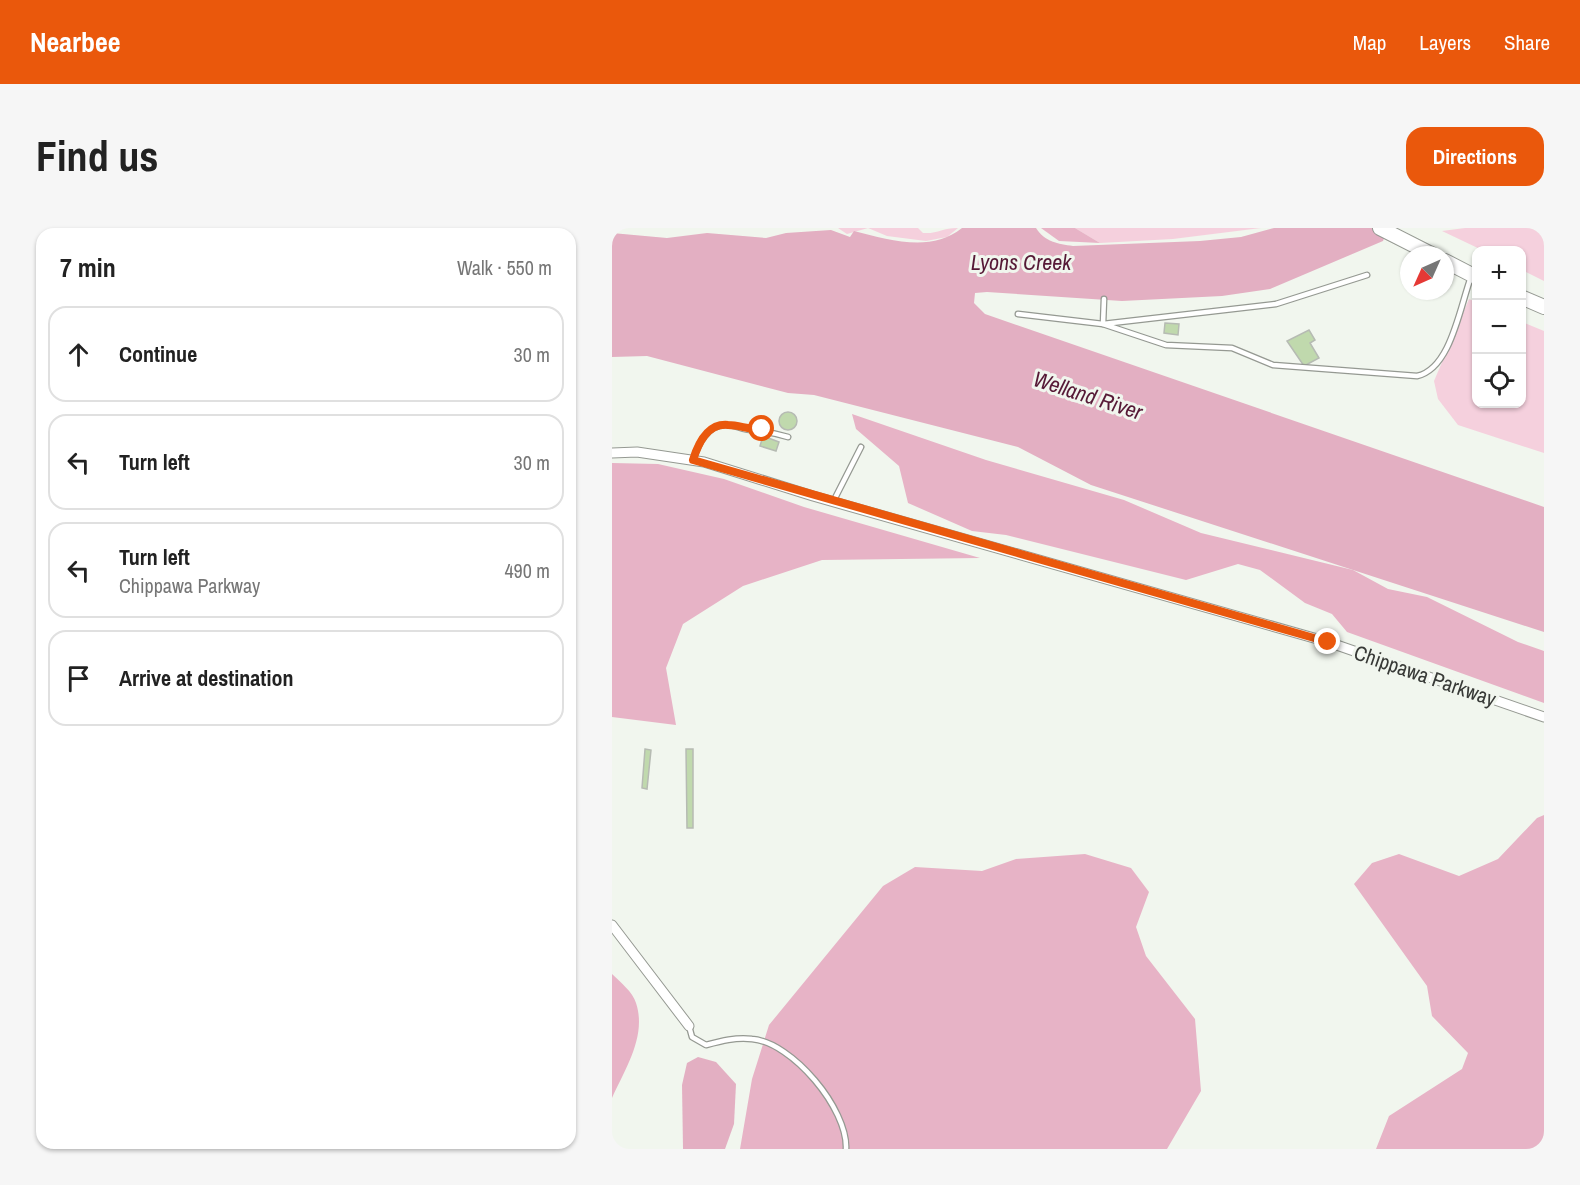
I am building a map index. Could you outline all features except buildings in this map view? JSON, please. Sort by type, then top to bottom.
[{"type":"main road","points":[[1380,228],[1415,246]]},
{"type":"main road","points":[[1454,266],[1472,275]]},
{"type":"main road","points":[[1526,299],[1544,307]]},
{"type":"street","name":"Chippawa Parkway","points":[[612,453],[637,452],[693,460],[833,502],[1328,642],[1544,717]]},
{"type":"street","points":[[612,925],[689,1026]]},
{"type":"lane","points":[[1103,324],[1276,304],[1367,275]]},
{"type":"lane","points":[[1018,314],[1103,324],[1166,345],[1232,348],[1273,365],[1417,376],[1431,371],[1444,355],[1472,281]]},
{"type":"lane","points":[[1103,324],[1104,299]]},
{"type":"lane","points":[[693,460],[703,437],[718,426],[728,424],[750,430],[762,429],[788,437]]},
{"type":"lane","points":[[833,502],[861,447]]},
{"type":"lane","points":[[689,1026],[692,1037],[706,1045],[729,1039],[753,1039],[780,1049],[821,1087],[837,1115],[847,1141],[846,1149]]},
{"type":"shaded area","points":[[838,228],[868,228],[847,234]]},
{"type":"shaded area","points":[[868,228],[918,228],[923,233],[928,233],[958,228],[947,237],[926,241],[887,236]]},
{"type":"shaded area","points":[[1041,228],[1075,228],[1100,243],[1059,241]]},
{"type":"shaded area","points":[[1075,228],[1261,228],[1173,239],[1100,243]]},
{"type":"shaded area","points":[[1465,228],[1544,228],[1544,281],[1526,272],[1526,246],[1474,246],[1442,231]]},
{"type":"shaded area","points":[[1469,299],[1472,300],[1472,408],[1526,408],[1526,324],[1544,331],[1544,453],[1458,425],[1438,399],[1434,381]]},
{"type":"shaded area","points":[[852,414],[986,460],[1124,500],[1201,533],[1353,570],[1388,589],[1427,597],[1518,642],[1544,651],[1544,703],[1347,632],[1332,614],[1305,603],[1260,570],[1238,564],[1186,580],[1006,535],[972,531],[908,503],[899,466],[856,429]]},
{"type":"shaded area","points":[[612,463],[658,464],[724,479],[804,507],[980,558],[822,560],[743,586],[683,624],[666,668],[676,725],[612,717]]},
{"type":"shaded area","points":[[1544,815],[1544,1149],[1376,1149],[1389,1116],[1462,1069],[1468,1053],[1432,1016],[1427,986],[1354,884],[1372,863],[1399,854],[1459,876],[1498,859],[1537,818]]},
{"type":"shaded area","points":[[1085,854],[1131,868],[1149,892],[1136,927],[1146,956],[1195,1019],[1201,1091],[1167,1149],[740,1149],[752,1079],[769,1025],[883,886],[915,867],[982,871],[1016,859]]},
{"type":"shaded area","points":[[612,974],[626,987],[636,1003],[639,1028],[633,1052],[612,1098]]},
{"type":"water","points":[[962,228],[1036,228],[1048,239],[1073,246],[1200,241],[1241,237],[1274,228],[1392,228],[1387,231],[1383,241],[1270,289],[1222,296],[1122,301],[987,292],[975,293],[974,303],[985,314],[1544,507],[1544,632],[1091,485],[1018,447],[814,395],[788,393],[647,356],[612,357],[612,233],[667,238],[707,233],[766,238],[786,233],[831,230],[850,237],[854,231],[896,241],[924,242],[950,236]]},
{"type":"water","points":[[698,1057],[716,1062],[736,1084],[734,1124],[725,1149],[683,1149],[682,1085],[687,1063]]},
{"type":"route","points":[[762,429],[750,430],[728,424],[718,426],[703,437],[693,460],[1328,642]]},
{"type":"water label","name":"Lyons Creek","points":[[1021,262]]},
{"type":"water label","name":"Welland River","points":[[1088,395]]}]
